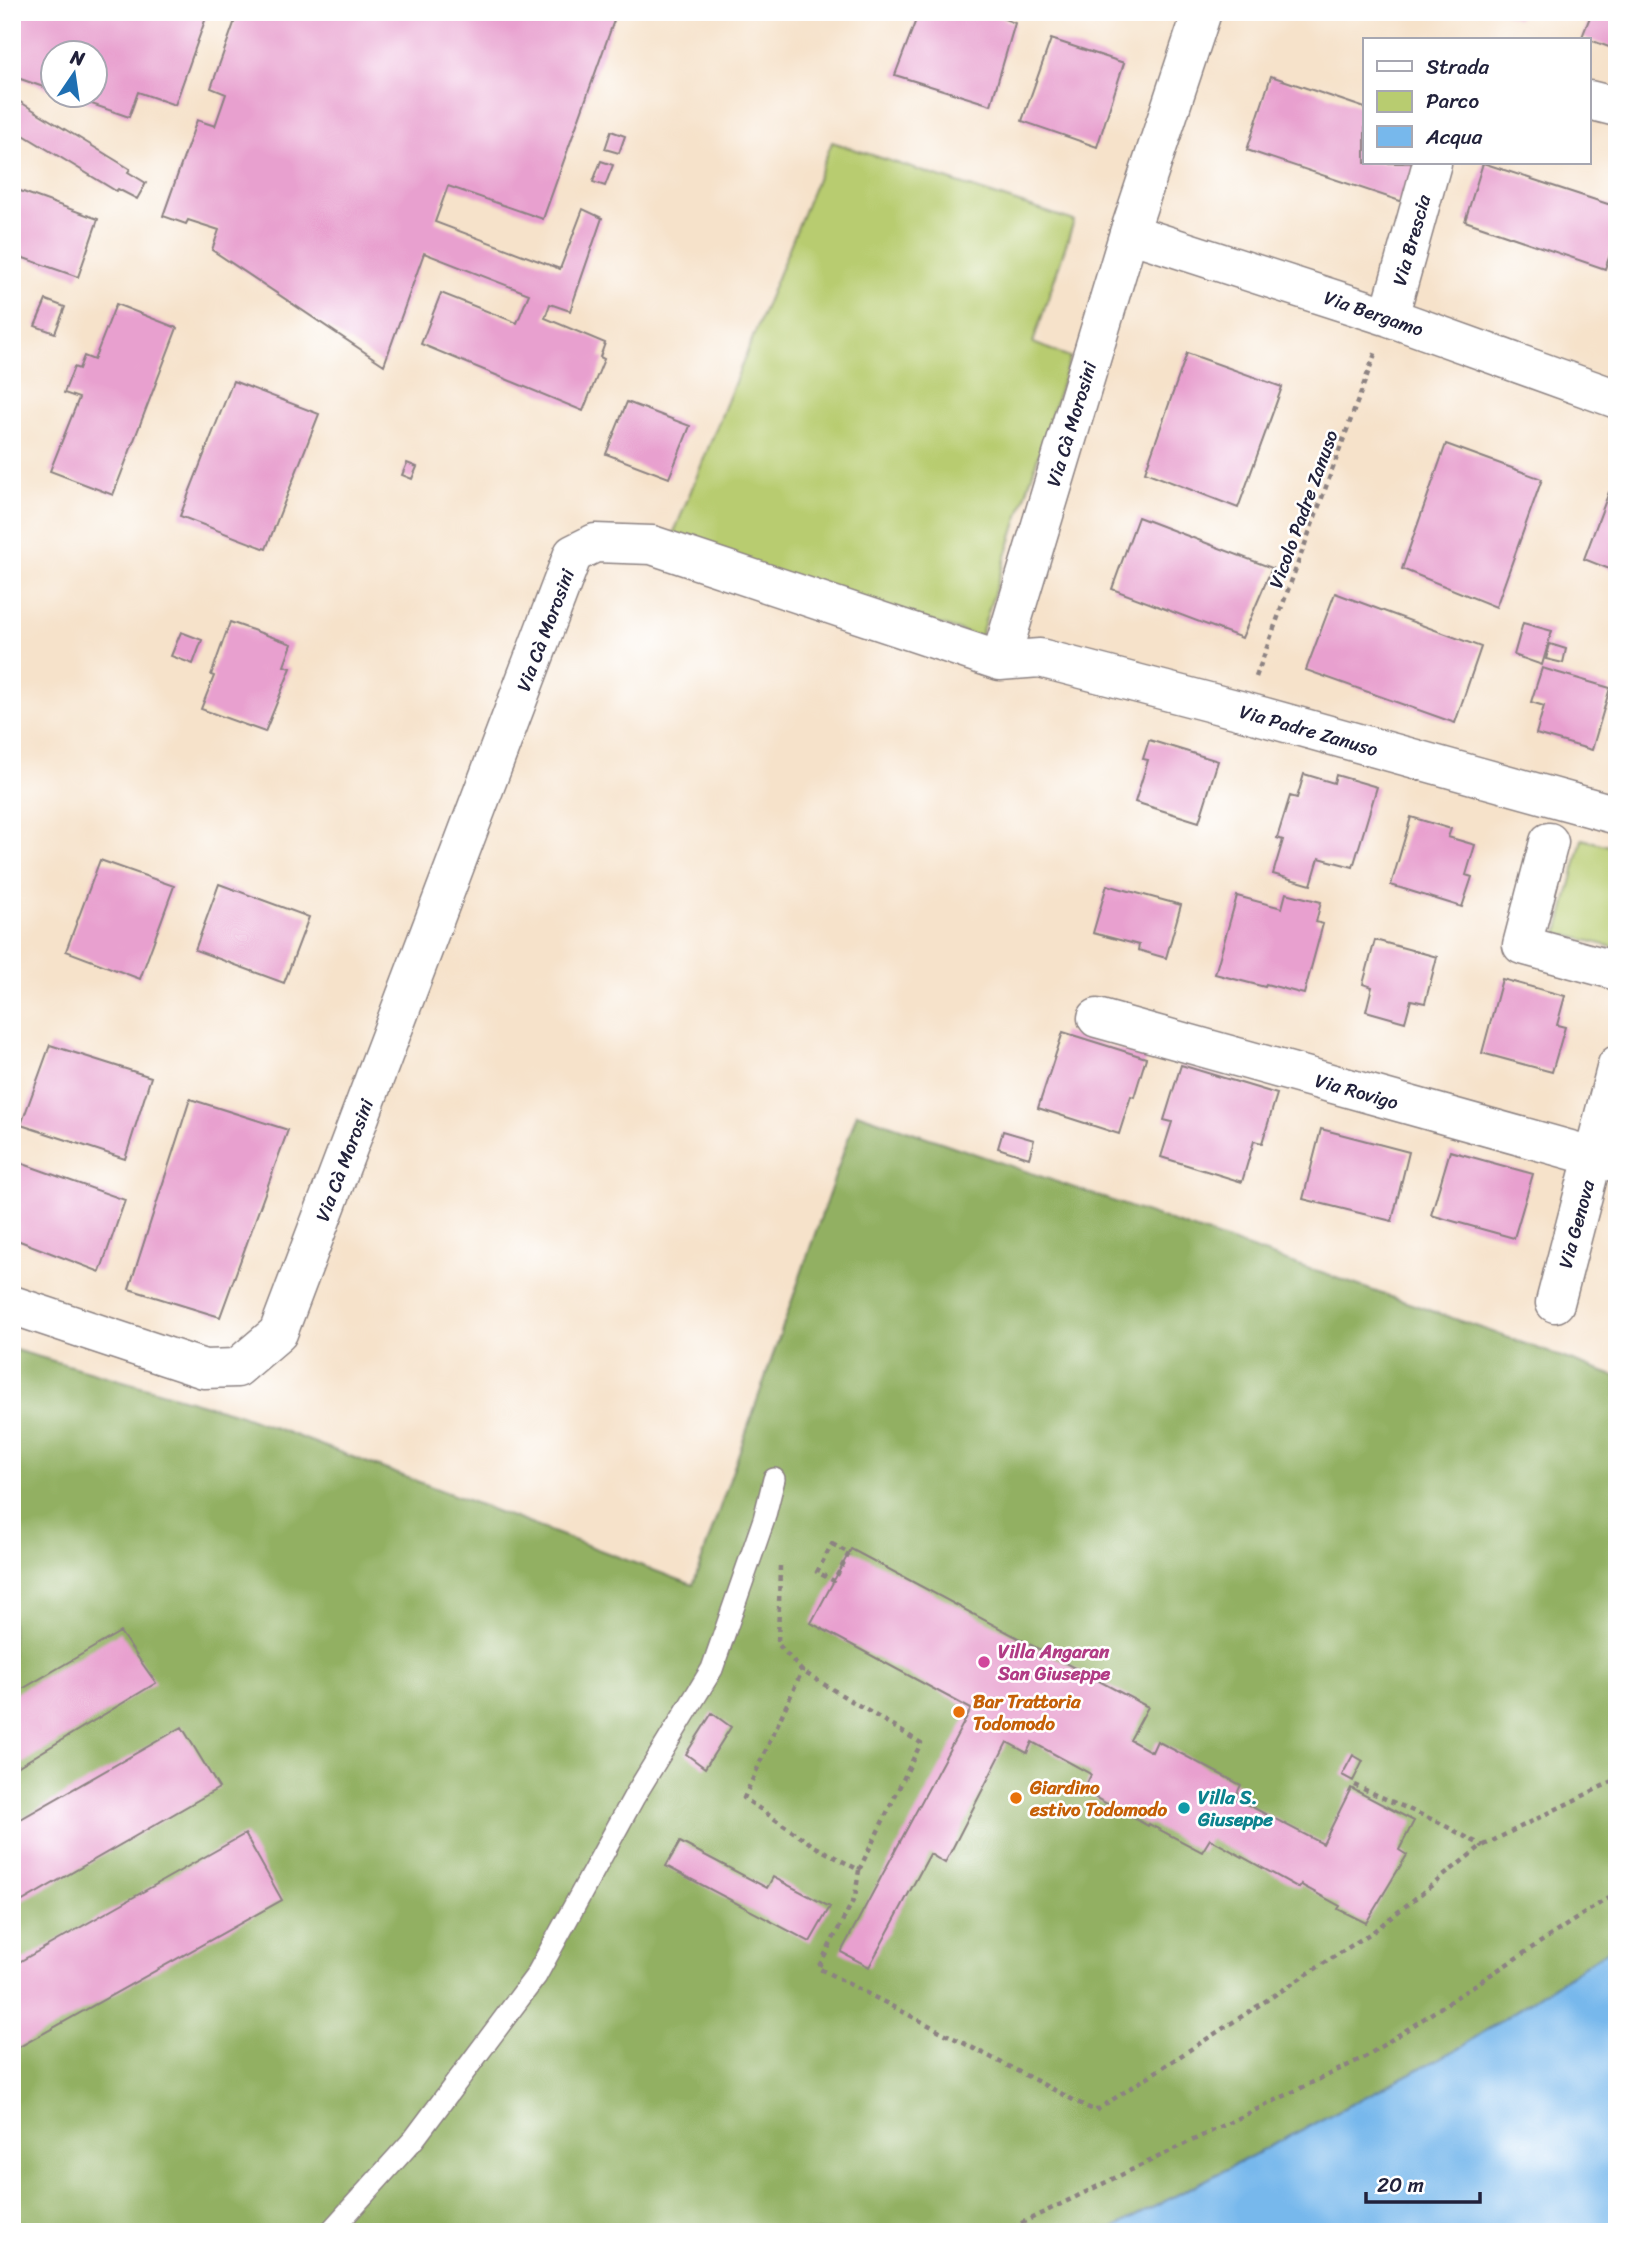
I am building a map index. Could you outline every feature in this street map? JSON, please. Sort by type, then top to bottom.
[{"type":"street","name":"Via Cà Morosini","points":[[12,1305],[204,1369],[237,1368],[278,1333],[573,554],[596,543],[652,545],[1000,661],[1129,233],[1202,12]]},
{"type":"street","points":[[1590,100],[1617,107]]},
{"type":"street","name":"Via Brescia","points":[[1389,317],[1432,164]]},
{"type":"street","name":"Via Bergamo","points":[[1129,233],[1389,317],[1617,399]]},
{"type":"street","name":"Via Padre Zanuso","points":[[1000,661],[1040,658],[1243,711],[1617,815]]},
{"type":"street","points":[[1549,842],[1522,945],[1617,971]]},
{"type":"street","name":"Via Rovigo","points":[[1097,1018],[1605,1160]]},
{"type":"street","name":"Via Genova","points":[[1555,1303],[1605,1160],[1617,1065]]},
{"type":"lane","points":[[330,2232],[414,2138],[536,1976],[634,1797],[712,1669],[757,1539],[774,1479]]},
{"type":"path","name":"Vicolo Padre Zanuso","points":[[1243,711],[1389,317]]},
{"type":"path","points":[[757,1539],[781,1567],[778,1644],[802,1671],[921,1743],[859,1870],[855,1897],[818,1968],[1096,2111],[1374,1931],[1483,1846],[1617,1779]]},
{"type":"path","points":[[832,1544],[849,1553],[834,1581],[817,1572],[832,1544]]},
{"type":"path","points":[[802,1671],[744,1798],[814,1846],[859,1870]]},
{"type":"path","points":[[1354,1785],[1438,1822],[1483,1846]]},
{"type":"path","points":[[1003,2232],[1364,2057],[1617,1892]]},
{"type":"green space","points":[[832,142],[1074,221],[1033,343],[1070,357],[980,637],[671,540]]},
{"type":"green space","points":[[1582,839],[1617,848],[1617,948],[1558,933]]},
{"type":"green space","points":[[857,1113],[1617,1377],[1617,1944],[1461,2047],[1106,2232],[12,2232],[12,1349],[238,1414],[693,1585]]},
{"type":"water","points":[[1617,1944],[1617,2232],[1106,2232],[1461,2047]]},
{"type":"building","points":[[12,12],[208,12],[175,105],[138,92],[129,117],[103,108],[108,108],[108,38],[38,38],[38,85],[12,76]]},
{"type":"building","points":[[238,12],[617,12],[543,219],[448,186],[435,222],[560,269],[583,209],[602,218],[570,311],[550,304],[545,318],[605,343],[600,357],[604,359],[583,411],[421,344],[441,293],[517,323],[529,294],[424,253],[384,365],[212,250],[219,230],[188,220],[186,224],[163,216],[197,120],[215,126],[226,94],[211,88]]},
{"type":"building","points":[[919,12],[986,12],[1015,23],[991,105],[895,75]]},
{"type":"building","points":[[1502,12],[1521,12],[1518,19]]},
{"type":"building","points":[[1592,12],[1617,12],[1617,50],[1582,37]]},
{"type":"building","points":[[1051,39],[1124,63],[1097,147],[1022,121]]},
{"type":"building","points":[[1271,76],[1363,107],[1363,164],[1420,164],[1406,203],[1247,150]]},
{"type":"building","points":[[12,97],[130,169],[128,172],[146,183],[137,199],[118,189],[116,191],[12,128]]},
{"type":"building","points":[[611,131],[625,136],[619,153],[605,149]]},
{"type":"building","points":[[601,161],[613,165],[605,186],[593,182]]},
{"type":"building","points":[[1483,164],[1617,207],[1617,234],[1605,269],[1465,221]]},
{"type":"building","points":[[12,188],[98,219],[78,277],[12,254]]},
{"type":"building","points":[[46,300],[65,307],[55,333],[35,326]]},
{"type":"building","points":[[116,304],[177,328],[113,495],[50,471],[79,398],[64,393],[74,367],[79,369],[84,356],[94,360]]},
{"type":"building","points":[[1187,353],[1282,387],[1238,508],[1145,472]]},
{"type":"building","points":[[233,381],[319,414],[266,549],[180,516]]},
{"type":"building","points":[[627,402],[690,426],[669,478],[606,454]]},
{"type":"building","points":[[1446,444],[1542,479],[1496,607],[1402,569]]},
{"type":"building","points":[[407,463],[417,467],[412,479],[402,475]]},
{"type":"building","points":[[1609,492],[1617,494],[1617,572],[1584,559]]},
{"type":"building","points":[[1138,517],[1272,568],[1242,638],[1112,589]]},
{"type":"building","points":[[1335,593],[1481,647],[1455,723],[1306,670]]},
{"type":"building","points":[[230,622],[292,644],[284,666],[291,668],[265,732],[201,709]]},
{"type":"building","points":[[1523,623],[1552,631],[1542,665],[1514,655]]},
{"type":"building","points":[[181,632],[202,640],[193,664],[171,656]]},
{"type":"building","points":[[1550,644],[1566,649],[1563,663],[1546,659]]},
{"type":"building","points":[[1542,668],[1610,688],[1592,750],[1536,734],[1544,706],[1531,702]]},
{"type":"building","points":[[1149,740],[1218,761],[1199,822],[1135,802],[1148,760],[1143,759]]},
{"type":"building","points":[[1304,774],[1334,783],[1336,775],[1377,787],[1353,867],[1319,858],[1311,885],[1273,874],[1283,840],[1277,838],[1290,796],[1297,798]]},
{"type":"building","points":[[1411,817],[1451,829],[1448,837],[1475,845],[1466,875],[1472,877],[1462,907],[1391,885]]},
{"type":"building","points":[[100,860],[174,886],[140,979],[66,951]]},
{"type":"building","points":[[219,884],[309,917],[284,983],[195,950]]},
{"type":"building","points":[[1107,885],[1181,905],[1166,958],[1138,950],[1139,945],[1093,933]]},
{"type":"building","points":[[1286,893],[1321,902],[1316,922],[1323,924],[1304,994],[1215,974],[1237,896],[1282,908]]},
{"type":"building","points":[[1375,940],[1437,957],[1425,1003],[1411,1000],[1405,1022],[1366,1011],[1372,987],[1363,984]]},
{"type":"building","points":[[1502,979],[1565,996],[1557,1025],[1565,1027],[1552,1072],[1482,1053]]},
{"type":"building","points":[[1063,1032],[1146,1058],[1119,1134],[1038,1108]]},
{"type":"building","points":[[50,1045],[151,1077],[125,1159],[21,1125]]},
{"type":"building","points":[[1181,1065],[1277,1094],[1262,1143],[1254,1141],[1242,1182],[1161,1157],[1172,1122],[1164,1120]]},
{"type":"building","points":[[190,1099],[288,1130],[220,1317],[129,1289]]},
{"type":"building","points":[[1321,1129],[1409,1152],[1392,1221],[1303,1199]]},
{"type":"building","points":[[1003,1131],[1034,1140],[1029,1158],[998,1148]]},
{"type":"building","points":[[1450,1151],[1533,1174],[1514,1238],[1431,1215]]},
{"type":"building","points":[[12,1160],[125,1200],[100,1272],[12,1238]]},
{"type":"building","points":[[851,1549],[1148,1707],[1130,1740],[1152,1752],[1157,1741],[1241,1785],[1235,1798],[1323,1844],[1351,1788],[1414,1821],[1399,1850],[1407,1855],[1366,1923],[1338,1909],[1340,1906],[1301,1884],[1299,1888],[1210,1839],[1202,1852],[1149,1824],[1148,1826],[1083,1791],[1091,1775],[1089,1773],[1032,1742],[1027,1753],[1007,1742],[945,1863],[930,1854],[869,1967],[841,1952],[971,1709],[811,1623]]},
{"type":"building","points":[[120,1632],[156,1683],[12,1770],[12,1695]]},
{"type":"building","points":[[712,1713],[731,1727],[705,1768],[686,1754]]},
{"type":"building","points":[[182,1727],[219,1788],[12,1907],[12,1824]]},
{"type":"building","points":[[1353,1755],[1363,1761],[1353,1781],[1342,1775]]},
{"type":"building","points":[[245,1834],[282,1900],[12,2051],[12,1966]]},
{"type":"building","points":[[680,1842],[767,1888],[773,1877],[830,1907],[810,1942],[666,1866]]},
{"type":"place","name":"Villa Angaran San Giuseppe","points":[[984,1662]]},
{"type":"place","name":"Bar Trattoria Todomodo","points":[[959,1712]]},
{"type":"place","name":"Giardino estivo Todomodo","points":[[1016,1798]]},
{"type":"place","name":"Villa S. Giuseppe","points":[[1184,1808]]}]
